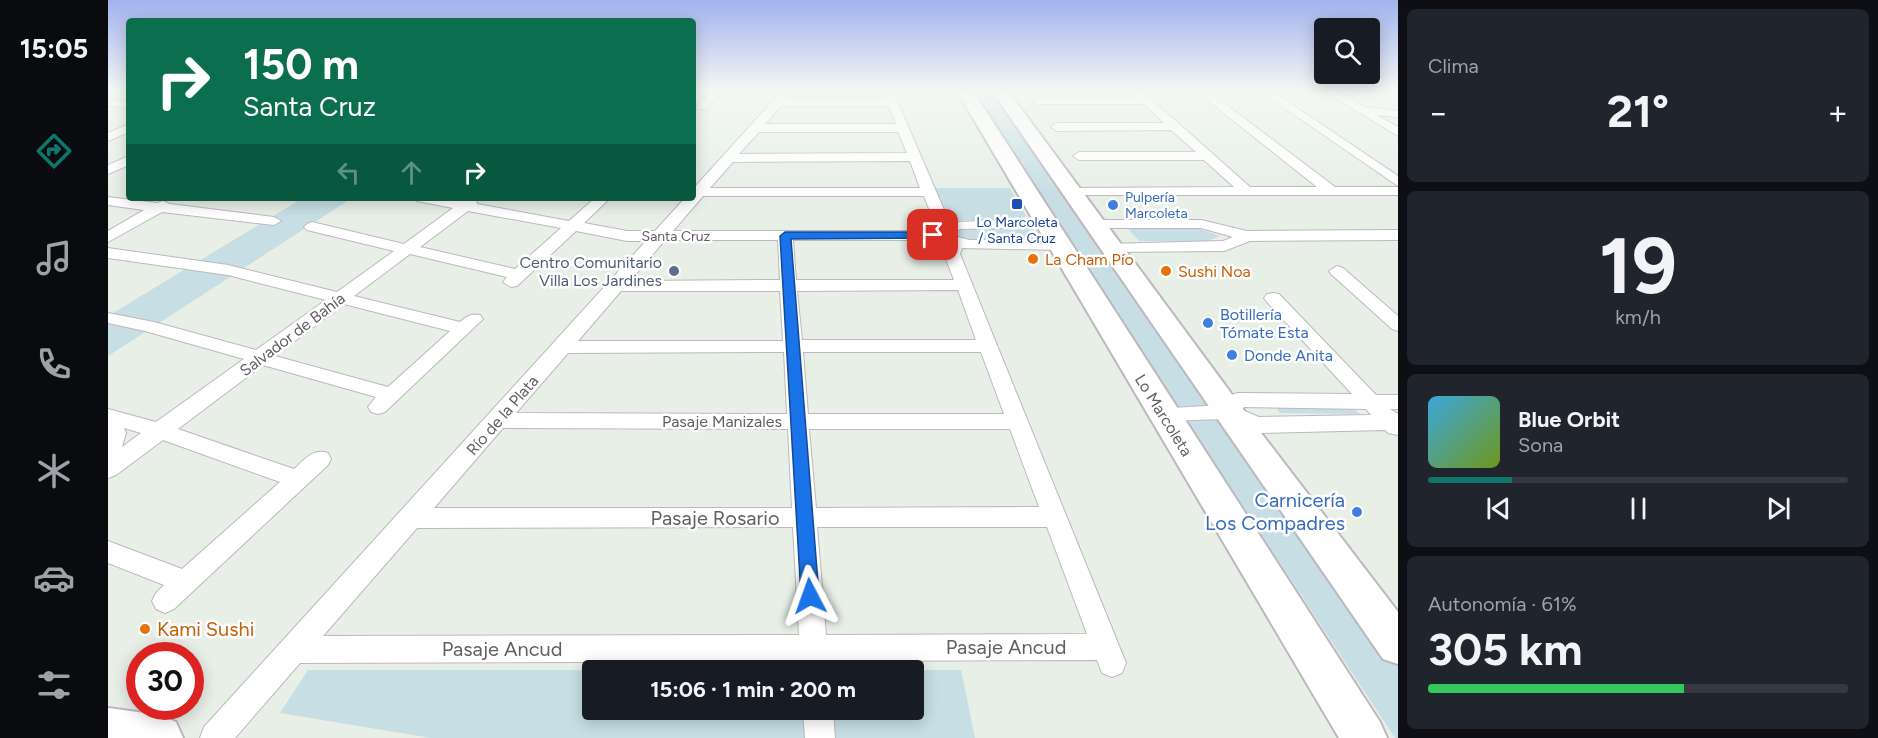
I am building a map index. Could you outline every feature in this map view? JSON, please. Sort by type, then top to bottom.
[{"type":"main road","name":"Lo Marcoleta","points":[[985,125],[1364,738]]},
{"type":"main road","points":[[1025,125],[1228,412],[1398,645]]},
{"type":"main road","points":[[108,730],[160,738]]},
{"type":"street","name":"Río de la Plata","points":[[696,195],[757,125]]},
{"type":"street","points":[[1246,125],[1331,191]]},
{"type":"street","points":[[1315,125],[1398,182]]},
{"type":"street","points":[[1057,126],[1175,126],[1246,191]]},
{"type":"street","points":[[108,127],[126,128]]},
{"type":"street","points":[[755,128],[903,128],[940,219],[954,235],[952,254],[1056,517]]},
{"type":"street","points":[[108,138],[126,129]]},
{"type":"street","points":[[1079,156],[1207,156]]},
{"type":"street","points":[[729,158],[915,157]]},
{"type":"street","points":[[108,158],[126,160]]},
{"type":"street","points":[[108,170],[126,161]]},
{"type":"street","points":[[1073,192],[1398,191]]},
{"type":"street","points":[[699,192],[929,192]]},
{"type":"street","points":[[108,201],[274,221]]},
{"type":"street","points":[[108,237],[170,201]]},
{"type":"street","points":[[312,227],[408,248],[515,279],[600,201]]},
{"type":"street","name":"Río de la Plata","points":[[215,738],[691,201]]},
{"type":"street","name":"Santa Cruz","points":[[470,202],[571,227],[616,235],[954,235],[980,246],[1059,245]]},
{"type":"street","name":"Salvador de Bahía","points":[[108,470],[470,202]]},
{"type":"street","name":"Santa Cruz","points":[[954,235],[974,224],[1046,223]]},
{"type":"street","points":[[1105,236],[1201,224],[1247,236],[1398,235]]},
{"type":"street","points":[[785,236],[814,659]]},
{"type":"street","points":[[1105,236],[1224,246],[1247,236]]},
{"type":"street","points":[[108,253],[214,267],[469,324],[385,401],[260,357],[148,326],[108,318]]},
{"type":"street","points":[[1337,271],[1398,325]]},
{"type":"street","points":[[615,286],[964,285]]},
{"type":"street","points":[[1273,298],[1370,400],[1396,419]]},
{"type":"street","points":[[562,347],[988,346]]},
{"type":"street","points":[[1228,412],[1238,400],[1370,400]]},
{"type":"street","points":[[1163,414],[1228,412],[1257,424],[1396,419]]},
{"type":"street","points":[[109,417],[298,479]]},
{"type":"street","points":[[108,458],[115,433],[109,417]]},
{"type":"street","name":"Pasaje Manizales","points":[[497,420],[1018,422]]},
{"type":"street","points":[[165,601],[320,459]]},
{"type":"street","name":"Pasaje Rosario","points":[[411,518],[1056,517]]},
{"type":"street","name":"Pasaje Ancud","points":[[293,650],[814,659],[1109,655],[1056,517]]},
{"type":"street","points":[[108,552],[185,582]]},
{"type":"street","points":[[819,720],[820,738]]},
{"type":"shaded area","points":[[995,125],[1018,125],[1398,666],[1398,738],[1395,738]]},
{"type":"shaded area","points":[[933,188],[1010,188],[1026,216],[1018,220],[949,220],[945,218]]},
{"type":"shaded area","points":[[298,201],[347,201],[108,356],[108,316]]},
{"type":"shaded area","points":[[969,226],[1032,227],[1038,239],[976,241],[955,238],[953,230]]},
{"type":"shaded area","points":[[1128,229],[1200,229],[1220,236],[1208,241],[1139,241]]},
{"type":"shaded area","points":[[1348,405],[1360,414],[1280,413],[1275,406]]},
{"type":"shaded area","points":[[308,670],[582,670],[582,720],[924,720],[924,670],[961,670],[975,738],[431,738],[280,713]]},
{"type":"place","name":"Lo Marcoleta / Santa Cruz","points":[[1017,204]]},
{"type":"place","name":"Pulpería Marcoleta","points":[[1113,205]]},
{"type":"place","name":"La Cham Pío","points":[[1033,259]]},
{"type":"place","name":"Centro Comunitario Villa Los Jardines","points":[[674,271]]},
{"type":"place","name":"Sushi Noa","points":[[1166,271]]},
{"type":"place","name":"Botillería Tómate Esta","points":[[1208,323]]},
{"type":"place","name":"Donde Anita","points":[[1232,355]]},
{"type":"place","name":"Carnicería Los Compadres","points":[[1357,512]]},
{"type":"place","name":"Kami Sushi","points":[[145,629]]},
{"type":"route","points":[[810,596],[785,236],[933,235]]}]
